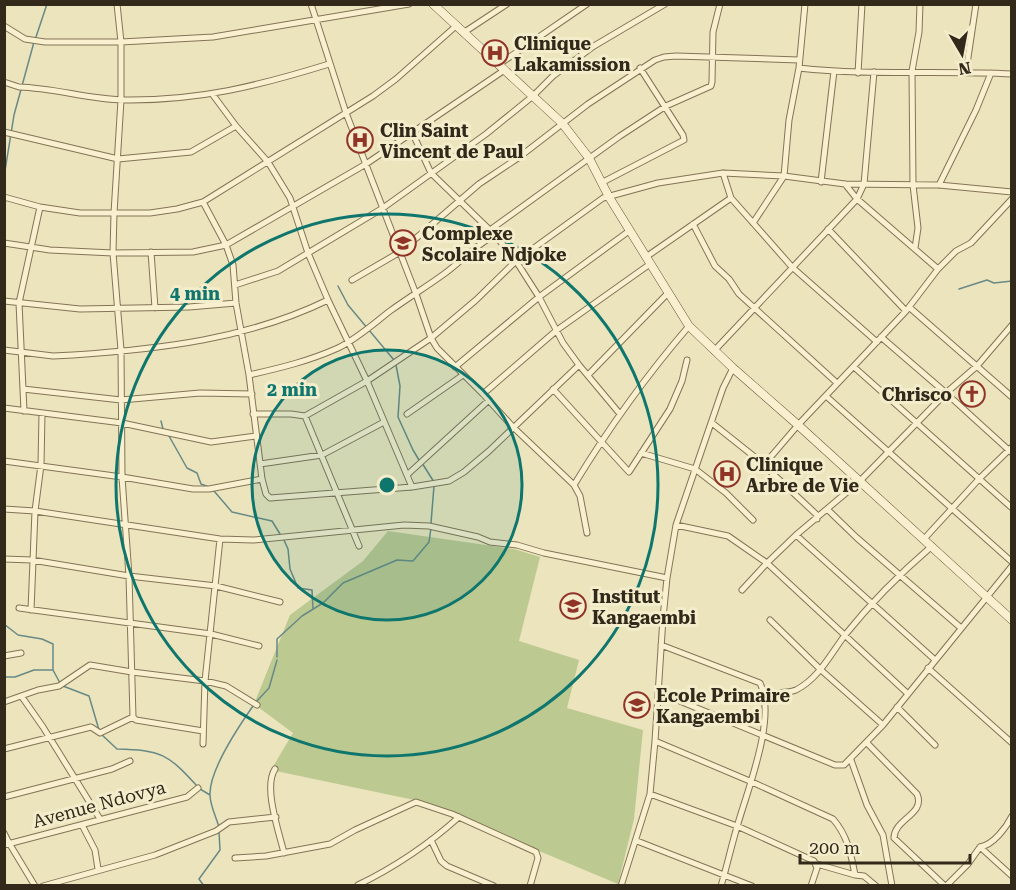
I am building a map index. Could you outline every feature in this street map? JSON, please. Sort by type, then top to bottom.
[{"type":"street","points":[[117,4],[121,42],[121,100],[113,253],[121,350],[122,477],[129,576],[133,717]]},
{"type":"street","points":[[311,4],[346,113],[431,338],[437,348],[513,427],[574,485],[580,496],[587,533]]},
{"type":"street","points":[[4,26],[19,37],[35,41],[121,42],[213,37],[410,4]]},
{"type":"street","points":[[433,4],[562,123],[589,158],[629,231],[689,326],[732,368],[932,546],[1011,620]]},
{"type":"street","points":[[463,33],[507,4]]},
{"type":"street","points":[[4,243],[31,248],[113,253],[193,252],[225,245],[291,205],[366,164],[587,4]]},
{"type":"street","points":[[235,285],[271,274],[383,208],[486,134],[533,96],[553,76],[594,46],[665,4]]},
{"type":"street","points":[[490,230],[589,158],[666,106],[711,86],[713,32],[720,4]]},
{"type":"street","points":[[753,223],[784,176],[789,120],[800,60],[805,4]]},
{"type":"street","points":[[858,72],[862,4]]},
{"type":"street","points":[[915,248],[918,228],[913,185],[912,71],[919,32],[920,4]]},
{"type":"street","points":[[966,71],[976,4]]},
{"type":"street","points":[[4,197],[40,207],[80,213],[162,212],[203,202],[346,113],[396,79],[456,26]]},
{"type":"street","points":[[352,280],[400,252],[458,201],[640,68],[664,57],[800,60]]},
{"type":"street","points":[[4,82],[21,87],[121,100],[177,99],[213,95],[280,79],[329,64]]},
{"type":"street","points":[[603,182],[684,140],[666,106],[640,68]]},
{"type":"street","points":[[799,68],[858,72],[966,71],[1011,74]]},
{"type":"street","points":[[821,182],[834,71]]},
{"type":"street","points":[[714,351],[857,199],[864,184],[874,72]]},
{"type":"street","points":[[939,185],[976,110],[991,73]]},
{"type":"street","points":[[213,95],[236,126],[268,162],[286,190],[308,253],[367,381],[412,487]]},
{"type":"street","points":[[9,133],[118,159],[191,152],[236,126]]},
{"type":"street","points":[[412,132],[431,174],[495,235],[516,261],[539,297],[563,343],[620,414]]},
{"type":"street","points":[[723,173],[731,198],[792,267],[946,393],[1010,450],[978,479],[924,539]]},
{"type":"street","points":[[253,414],[305,416],[367,381],[431,338],[476,300],[516,261],[598,200],[658,183],[723,173],[784,176],[845,184],[939,185],[1011,192]]},
{"type":"street","points":[[845,184],[857,199],[938,269]]},
{"type":"street","points":[[483,394],[557,330],[693,224],[731,198]]},
{"type":"street","points":[[763,466],[798,425],[907,309],[938,269],[956,251],[971,243],[1011,199]]},
{"type":"street","points":[[203,202],[233,265],[236,303],[252,394],[255,436],[262,479],[266,494],[270,498],[412,487],[435,484],[458,476],[489,451],[579,365]]},
{"type":"street","points":[[24,411],[20,303],[40,207]]},
{"type":"street","points":[[693,224],[715,266],[729,279],[739,294],[837,383]]},
{"type":"street","points":[[828,229],[907,309],[977,366],[1011,398]]},
{"type":"street","points":[[455,367],[539,297],[629,231]]},
{"type":"street","points":[[249,375],[303,362],[348,342],[368,330],[495,235]]},
{"type":"street","points":[[151,252],[154,308]]},
{"type":"street","points":[[588,375],[668,293]]},
{"type":"street","points":[[4,350],[73,355],[210,340],[242,333],[306,311],[328,300]]},
{"type":"street","points":[[4,301],[80,309],[154,308],[236,303]]},
{"type":"street","points":[[574,485],[620,414],[689,326]]},
{"type":"street","points":[[742,590],[796,536],[859,482],[946,393],[977,366],[1010,329]]},
{"type":"street","points":[[553,389],[629,472],[670,409],[682,381],[687,360]]},
{"type":"street","points":[[854,366],[1011,508]]},
{"type":"street","points":[[621,885],[637,841],[650,794],[661,645],[676,525],[732,368]]},
{"type":"street","points":[[407,414],[463,375]]},
{"type":"street","points":[[23,389],[122,400],[200,393],[252,394]]},
{"type":"street","points":[[658,692],[835,765],[844,765],[883,725],[1011,564],[826,396]]},
{"type":"street","points":[[407,475],[489,400]]},
{"type":"street","points":[[4,408],[122,423],[211,441],[255,436]]},
{"type":"street","points":[[31,610],[35,512],[41,465],[42,414]]},
{"type":"street","points":[[305,416],[359,546]]},
{"type":"street","points":[[260,464],[322,455],[384,422]]},
{"type":"street","points":[[712,423],[818,515],[817,519]]},
{"type":"street","points":[[641,453],[695,469],[726,493],[753,520]]},
{"type":"street","points":[[4,461],[201,489],[262,479]]},
{"type":"street","points":[[4,509],[220,539],[253,540],[404,525],[432,527],[478,537],[490,542],[517,545],[544,553],[668,578]]},
{"type":"street","points":[[827,509],[961,628]]},
{"type":"street","points":[[676,525],[728,536],[767,563],[907,693]]},
{"type":"street","points":[[796,536],[934,660]]},
{"type":"street","points":[[203,744],[205,681],[220,539]]},
{"type":"street","points":[[764,693],[791,692],[821,670],[845,635],[932,546]]},
{"type":"street","points":[[4,559],[32,560],[129,576],[216,586],[280,602]]},
{"type":"street","points":[[19,608],[211,634],[259,646]]},
{"type":"street","points":[[770,620],[821,670],[883,725]]},
{"type":"street","points":[[661,645],[760,683],[764,693],[762,735],[752,782],[721,885]]},
{"type":"street","points":[[4,656],[21,653]]},
{"type":"street","points":[[4,702],[38,690],[59,686],[90,665],[226,686],[257,705]]},
{"type":"street","points":[[928,668],[1011,743]]},
{"type":"street","points":[[22,697],[50,737],[100,819]]},
{"type":"street","points":[[897,707],[935,745]]},
{"type":"street","points":[[133,717],[136,720],[203,730]]},
{"type":"street","points":[[4,749],[91,727],[100,733],[133,717]]},
{"type":"street","points":[[655,741],[833,819],[841,828],[850,847],[855,875]]},
{"type":"street","points":[[867,743],[917,794],[920,800],[915,811],[895,831],[894,838],[946,885],[968,864],[980,847],[988,846],[1008,823],[1011,816]]},
{"type":"street","points":[[851,760],[867,805],[883,835],[892,885]]},
{"type":"street","points":[[4,797],[112,769],[130,761]]},
{"type":"street","points":[[276,769],[272,774],[271,784],[284,853]]},
{"type":"street","name":"Avenue Ndovya","points":[[7,844],[187,797],[198,788]]},
{"type":"street","points":[[650,794],[737,826],[817,864],[864,876],[876,885]]},
{"type":"street","points":[[235,858],[284,853],[330,844],[416,802],[459,816],[536,852],[538,858],[530,885]]},
{"type":"street","points":[[358,885],[380,874],[431,840],[459,816]]},
{"type":"street","points":[[43,885],[165,851],[216,831],[229,822],[276,817]]},
{"type":"street","points":[[82,825],[95,850],[98,869]]},
{"type":"street","points":[[4,833],[7,844],[36,885]]},
{"type":"street","points":[[431,840],[441,861],[447,866],[494,885]]},
{"type":"street","points":[[637,841],[752,885]]},
{"type":"street","points":[[980,847],[1011,876]]},
{"type":"street","points":[[811,885],[817,864]]},
{"type":"green space","points":[[388,531],[514,549],[540,557],[519,641],[579,660],[567,708],[643,730],[634,819],[618,884],[419,801],[271,770],[293,733],[254,704],[290,615],[363,561]]},
{"type":"waterway","points":[[36,37],[47,4]]},
{"type":"waterway","points":[[4,177],[14,115],[34,42]]},
{"type":"waterway","points":[[959,289],[987,280],[994,283],[1012,281]]},
{"type":"waterway","points":[[338,286],[348,305],[394,360]]},
{"type":"waterway","points":[[396,365],[400,386],[398,417],[419,460]]},
{"type":"waterway","points":[[161,421],[163,429]]},
{"type":"waterway","points":[[169,436],[187,468],[197,473],[201,484],[209,487]]},
{"type":"waterway","points":[[422,463],[434,482]]},
{"type":"waterway","points":[[431,523],[434,486]]},
{"type":"waterway","points":[[214,491],[232,512],[272,521],[280,534]]},
{"type":"waterway","points":[[277,657],[277,639],[302,616],[323,603],[343,583],[397,560],[413,561],[429,542],[431,528]]},
{"type":"waterway","points":[[283,538],[288,549],[290,569],[298,588],[312,590],[313,609]]},
{"type":"waterway","points":[[4,624],[18,635],[42,639],[53,644],[53,670],[60,683]]},
{"type":"waterway","points":[[257,701],[269,688],[277,660]]},
{"type":"waterway","points":[[4,677],[15,677],[34,670],[53,670]]},
{"type":"waterway","points":[[63,686],[89,696],[99,730]]},
{"type":"waterway","points":[[219,827],[210,795],[214,773],[253,706]]},
{"type":"waterway","points":[[101,734],[117,749],[154,753],[171,760],[197,786]]},
{"type":"waterway","points":[[200,789],[210,795]]},
{"type":"waterway","points":[[204,886],[199,879],[220,850],[219,832]]},
{"type":"place","name":"Clinique Lakamission","points":[[495,53]]},
{"type":"place","name":"Clin Saint Vincent de Paul","points":[[360,140]]},
{"type":"place","name":"Complexe Scolaire Ndjoke","points":[[403,243]]},
{"type":"place","name":"Chrisco","points":[[972,394]]},
{"type":"place","name":"Clinique Arbre de Vie","points":[[727,474]]},
{"type":"place","name":"Institut Kangaembi","points":[[573,606]]},
{"type":"place","name":"Ecole Primaire Kangaembi","points":[[637,705]]}]
